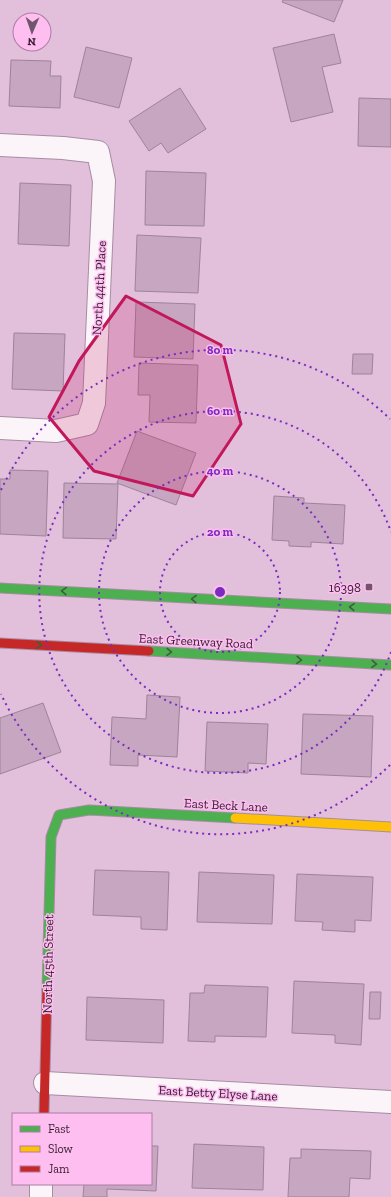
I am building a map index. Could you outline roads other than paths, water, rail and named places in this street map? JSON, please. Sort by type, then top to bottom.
[{"type":"main road","points":[[0,588],[391,609]]},
{"type":"main road","name":"East Greenway Road","points":[[0,643],[391,665]]},
{"type":"main road","name":"East Beck Lane","points":[[60,815],[89,810],[391,827]]},
{"type":"main road","name":"North 45th Street","points":[[44,1113],[51,838],[60,815]]},
{"type":"street","name":"North 44th Place","points":[[0,145],[63,148],[98,152],[104,181],[94,403],[87,424],[56,431],[0,428]]},
{"type":"street","name":"East Betty Elyse Lane","points":[[45,1083],[391,1102]]},
{"type":"street","points":[[41,1185],[41,1197]]},
{"type":"place","name":"16398","points":[[369,587]]}]
